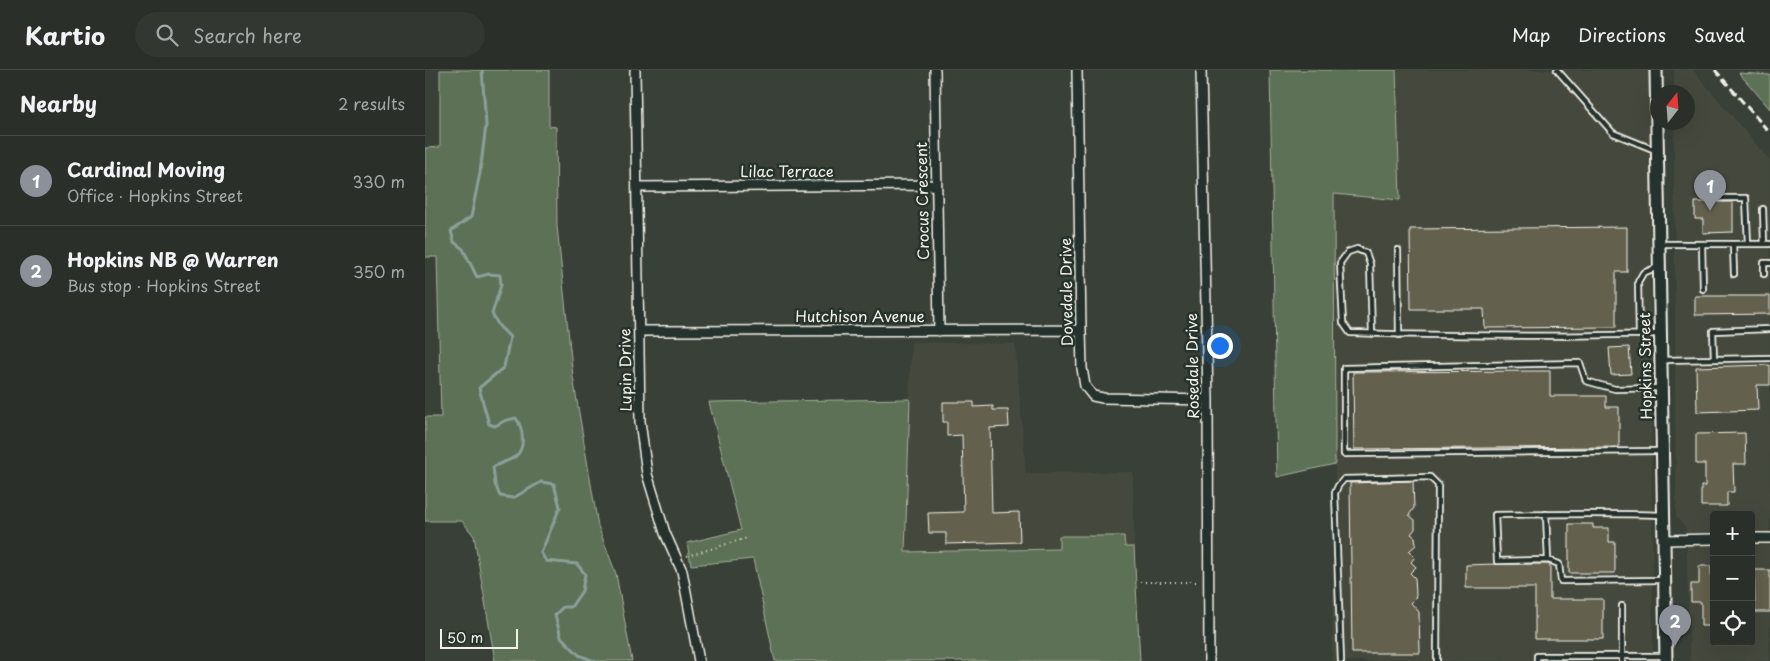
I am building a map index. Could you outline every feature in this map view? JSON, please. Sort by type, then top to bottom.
[{"type":"main road","name":"Hopkins Street","points":[[1656,70],[1666,659]]},
{"type":"street","name":"Lupin Drive","points":[[635,70],[640,421],[647,474],[665,533],[682,572],[699,661]]},
{"type":"street","name":"Crocus Crescent","points":[[935,70],[939,331]]},
{"type":"street","name":"Dovedale Drive","points":[[1077,70],[1081,330],[1085,386],[1093,396],[1103,398],[1208,400]]},
{"type":"street","name":"Rosedale Drive","points":[[1201,70],[1208,400],[1209,661]]},
{"type":"street","name":"Lilac Terrace","points":[[637,187],[936,185]]},
{"type":"street","name":"Hutchison Avenue","points":[[639,331],[1081,330]]},
{"type":"street","points":[[1755,538],[1770,538]]},
{"type":"street","points":[[1663,540],[1710,539]]},
{"type":"lane","points":[[1557,70],[1613,133],[1657,151]]},
{"type":"lane","points":[[1718,198],[1745,198],[1748,244]]},
{"type":"lane","points":[[1763,209],[1764,244]]},
{"type":"lane","points":[[1658,244],[1770,244]]},
{"type":"lane","points":[[1703,244],[1703,290]]},
{"type":"lane","points":[[1733,244],[1733,274]]},
{"type":"lane","points":[[1372,334],[1370,264],[1366,253],[1357,249],[1348,252],[1340,263],[1343,322],[1350,333],[1372,334],[1399,334],[1480,337],[1659,334]]},
{"type":"lane","points":[[1397,250],[1399,334]]},
{"type":"lane","points":[[1764,274],[1764,264],[1770,263]]},
{"type":"lane","points":[[1639,335],[1638,282],[1643,273],[1659,266]]},
{"type":"lane","points":[[1714,359],[1713,331],[1770,329]]},
{"type":"lane","points":[[1660,360],[1770,358]]},
{"type":"lane","points":[[1661,388],[1615,389],[1585,381],[1580,363],[1344,368],[1344,454],[1663,452]]},
{"type":"lane","points":[[1341,661],[1335,493],[1338,486],[1344,479],[1430,477],[1438,485],[1437,661]]},
{"type":"lane","points":[[1546,514],[1548,560]]},
{"type":"lane","points":[[1664,515],[1495,515],[1497,561],[1548,560],[1559,564],[1561,582],[1664,580]]},
{"type":"lane","points":[[1622,606],[1622,658]]},
{"type":"lane","points":[[1537,661],[1537,656],[1666,659]]},
{"type":"path","points":[[676,559],[747,538]]},
{"type":"path","points":[[1140,582],[1210,582]]},
{"type":"shaded area","points":[[1396,70],[1649,70],[1653,661],[1332,661],[1335,464],[1334,193],[1400,200]]},
{"type":"shaded area","points":[[1674,70],[1693,70],[1770,161],[1770,661],[1690,661],[1686,528],[1676,517],[1674,130],[1695,130],[1695,85],[1674,85]]},
{"type":"shaded area","points":[[911,342],[1015,344],[1026,473],[1133,472],[1134,547],[905,552]]},
{"type":"green space","points":[[440,70],[549,70],[549,126],[556,127],[557,226],[573,377],[598,526],[616,574],[632,661],[495,661],[474,536],[462,521],[425,521],[425,417],[441,417],[437,257],[425,257],[425,148],[440,147]]},
{"type":"green space","points":[[1270,70],[1396,70],[1400,200],[1334,194],[1335,464],[1277,477]]},
{"type":"green space","points":[[1739,73],[1770,75],[1770,109]]},
{"type":"green space","points":[[910,399],[905,552],[1059,549],[1059,536],[1124,536],[1125,547],[1134,547],[1140,661],[775,661],[753,559],[691,565],[687,543],[741,530],[709,402]]},
{"type":"building","points":[[1695,202],[1733,202],[1733,232],[1703,233],[1703,219],[1695,219]]},
{"type":"building","points":[[1627,227],[1627,272],[1616,272],[1616,327],[1485,328],[1484,309],[1411,309],[1410,229]]},
{"type":"building","points":[[1695,296],[1770,296],[1770,314],[1695,315]]},
{"type":"building","points":[[1629,347],[1631,374],[1611,375],[1609,348]]},
{"type":"building","points":[[1770,365],[1770,385],[1757,385],[1758,410],[1697,412],[1696,367]]},
{"type":"building","points":[[1550,371],[1550,396],[1606,396],[1606,407],[1619,407],[1619,447],[1354,449],[1353,372]]},
{"type":"building","points":[[943,402],[974,402],[974,407],[993,406],[993,410],[1008,410],[1009,427],[990,428],[992,513],[1019,512],[1020,542],[946,544],[946,533],[929,533],[928,513],[964,512],[962,435],[947,436],[947,422],[943,422]]},
{"type":"building","points":[[1745,433],[1746,464],[1733,464],[1734,492],[1727,492],[1727,506],[1701,506],[1701,486],[1705,486],[1705,464],[1696,464],[1696,434]]},
{"type":"building","points":[[1413,481],[1414,508],[1409,515],[1415,520],[1415,529],[1411,534],[1415,537],[1416,545],[1409,551],[1415,557],[1411,562],[1416,567],[1410,573],[1415,578],[1416,594],[1415,599],[1411,603],[1419,612],[1420,653],[1352,653],[1350,483]]},
{"type":"building","points":[[1569,524],[1593,524],[1593,528],[1609,528],[1609,542],[1615,542],[1615,573],[1569,573]]},
{"type":"building","points":[[1466,565],[1550,565],[1550,599],[1603,599],[1603,639],[1535,639],[1535,588],[1466,588]]},
{"type":"building","points":[[1699,566],[1710,566],[1710,626],[1701,626],[1701,602],[1691,602],[1691,584],[1699,584]]},
{"type":"building","points":[[1755,570],[1770,570],[1770,612],[1755,612]]},
{"type":"waterway","points":[[482,70],[486,125],[480,173],[471,217],[451,231],[454,242],[463,249],[477,277],[489,274],[500,275],[501,285],[492,314],[499,326],[510,337],[504,367],[479,388],[489,424],[495,426],[516,418],[520,427],[522,443],[516,456],[493,467],[495,484],[500,496],[513,498],[541,482],[554,484],[560,507],[541,553],[546,561],[577,564],[585,574],[582,591],[571,607],[563,607],[555,615],[561,637],[579,655],[594,661]]},
{"type":"railway","points":[[1715,70],[1770,133]]},
{"type":"place","name":"Cardinal Moving","points":[[1710,211]]},
{"type":"place","name":"Hopkins NB @ Warren","points":[[1675,646]]}]
